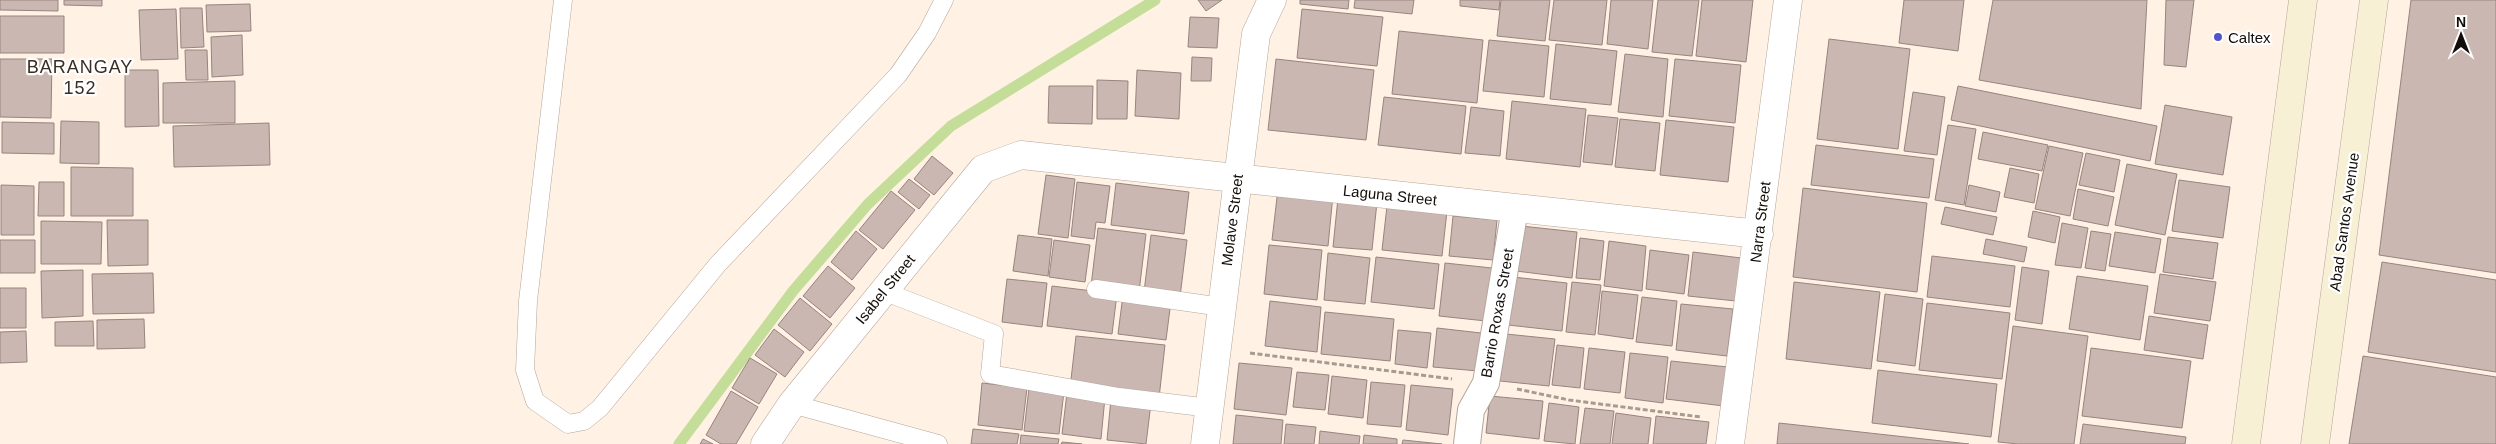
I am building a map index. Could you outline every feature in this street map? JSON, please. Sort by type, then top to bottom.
[{"type":"main road","points":[[2246,444],[2303,0]]},
{"type":"main road","name":"Abad Santos Avenue","points":[[2315,444],[2374,0]]},
{"type":"street","name":"Molave Street","points":[[1205,444],[1256,34],[1272,0]]},
{"type":"street","name":"Narra Street","points":[[1730,444],[1759,234],[1788,0]]},
{"type":"street","name":"Laguna Street","points":[[1021,155],[1759,234]]},
{"type":"street","name":"Isabel Street","points":[[765,444],[792,404],[983,169],[1021,155]]},
{"type":"street","name":"Barrio Roxas Street","points":[[1466,444],[1471,410],[1486,384],[1515,208]]},
{"type":"lane","points":[[564,0],[528,301],[525,370],[535,401],[568,424],[584,421],[600,408],[718,264],[898,76],[928,33],[944,0]]},
{"type":"lane","points":[[1096,289],[1222,307]]},
{"type":"lane","points":[[883,291],[994,334],[990,374],[1119,397],[1210,408]]},
{"type":"lane","points":[[792,404],[938,444]]},
{"type":"building","points":[[0,0],[58,0],[58,11],[0,10]]},
{"type":"building","points":[[64,0],[102,0],[102,6],[64,5]]},
{"type":"building","points":[[1198,0],[1222,0],[1206,11]]},
{"type":"building","points":[[1300,0],[1349,0],[1348,9],[1300,4]]},
{"type":"building","points":[[1355,0],[1414,0],[1412,14],[1354,8]]},
{"type":"building","points":[[1460,0],[1500,0],[1499,10],[1460,6]]},
{"type":"building","points":[[1501,0],[1550,0],[1545,41],[1497,36]]},
{"type":"building","points":[[1554,0],[1607,0],[1602,45],[1549,40]]},
{"type":"building","points":[[1611,0],[1653,0],[1648,49],[1607,44]]},
{"type":"building","points":[[1658,0],[1699,0],[1692,56],[1652,52]]},
{"type":"building","points":[[1702,0],[1753,0],[1746,62],[1696,56]]},
{"type":"building","points":[[1904,0],[1964,0],[1958,51],[1899,43]]},
{"type":"building","points":[[1993,0],[2147,0],[2141,109],[1979,80]]},
{"type":"building","points":[[2166,0],[2194,0],[2186,67],[2164,65]]},
{"type":"building","points":[[2411,0],[2496,0],[2496,273],[2379,255]]},
{"type":"building","points":[[250,4],[251,31],[207,32],[206,5]]},
{"type":"building","points":[[180,8],[202,8],[204,47],[181,48]]},
{"type":"building","points":[[176,9],[178,59],[141,60],[139,10]]},
{"type":"building","points":[[1302,9],[1383,17],[1377,66],[1297,58]]},
{"type":"building","points":[[0,16],[64,16],[64,53],[0,53]]},
{"type":"building","points":[[1190,17],[1219,18],[1217,48],[1188,47]]},
{"type":"building","points":[[1399,31],[1483,40],[1477,103],[1392,94]]},
{"type":"building","points":[[242,35],[243,75],[212,77],[211,37]]},
{"type":"building","points":[[1829,39],[1910,49],[1898,149],[1817,139]]},
{"type":"building","points":[[1489,40],[1549,46],[1544,97],[1483,91]]},
{"type":"building","points":[[1556,44],[1617,51],[1611,105],[1550,99]]},
{"type":"building","points":[[185,50],[207,50],[208,80],[186,80]]},
{"type":"building","points":[[1625,54],[1668,59],[1663,117],[1618,112]]},
{"type":"building","points":[[1192,57],[1212,58],[1211,81],[1191,81]]},
{"type":"building","points":[[0,59],[52,59],[51,118],[0,117]]},
{"type":"building","points":[[1276,59],[1374,70],[1366,140],[1268,130]]},
{"type":"building","points":[[1675,59],[1741,65],[1735,123],[1669,116]]},
{"type":"building","points":[[125,70],[158,70],[159,126],[125,127]]},
{"type":"building","points":[[1137,70],[1181,73],[1179,119],[1135,116]]},
{"type":"building","points":[[1097,80],[1128,81],[1127,119],[1097,119]]},
{"type":"building","points":[[235,81],[235,123],[163,123],[163,83]]},
{"type":"building","points":[[1049,86],[1093,86],[1092,124],[1048,123]]},
{"type":"building","points":[[1958,86],[2157,126],[2150,161],[1951,120]]},
{"type":"building","points":[[1913,92],[1945,97],[1937,155],[1904,151]]},
{"type":"building","points":[[1384,97],[1466,106],[1461,154],[1378,145]]},
{"type":"building","points":[[1512,101],[1586,109],[1580,167],[1506,159]]},
{"type":"building","points":[[2165,105],[2232,117],[2223,175],[2155,164]]},
{"type":"building","points":[[1471,107],[1504,111],[1500,156],[1465,153]]},
{"type":"building","points":[[1588,115],[1618,118],[1612,165],[1583,162]]},
{"type":"building","points":[[1620,119],[1660,123],[1655,171],[1615,167]]},
{"type":"building","points":[[1666,120],[1734,127],[1728,182],[1660,175]]},
{"type":"building","points":[[61,121],[99,122],[99,164],[60,163]]},
{"type":"building","points":[[2,122],[54,123],[54,154],[2,153]]},
{"type":"building","points":[[269,123],[270,165],[174,167],[173,126]]},
{"type":"building","points":[[1948,125],[1976,129],[1964,205],[1935,200]]},
{"type":"building","points":[[1983,132],[2048,145],[2042,171],[1978,159]]},
{"type":"building","points":[[1816,145],[1934,159],[1929,198],[1811,185]]},
{"type":"building","points":[[2049,146],[2083,153],[2070,216],[2035,209]]},
{"type":"building","points":[[2086,153],[2120,160],[2114,192],[2079,185]]},
{"type":"building","points":[[932,156],[953,173],[934,195],[914,179]]},
{"type":"building","points":[[2127,164],[2177,174],[2165,235],[2115,225]]},
{"type":"building","points":[[71,167],[133,168],[133,216],[71,216]]},
{"type":"building","points":[[2010,168],[2039,174],[2034,203],[2004,197]]},
{"type":"building","points":[[1046,175],[1075,179],[1068,238],[1038,234]]},
{"type":"building","points":[[909,179],[930,195],[919,209],[898,192]]},
{"type":"building","points":[[2179,180],[2230,187],[2223,238],[2172,231]]},
{"type":"building","points":[[39,182],[64,182],[64,216],[38,216]]},
{"type":"building","points":[[1077,182],[1110,186],[1105,223],[1096,222],[1094,239],[1071,236]]},
{"type":"building","points":[[1116,183],[1189,192],[1184,234],[1111,225]]},
{"type":"building","points":[[1,185],[34,186],[34,235],[1,235]]},
{"type":"building","points":[[1969,185],[2000,192],[1996,212],[1965,206]]},
{"type":"building","points":[[1803,188],[1927,203],[1917,292],[1793,277]]},
{"type":"building","points":[[1278,189],[1333,195],[1328,246],[1272,240]]},
{"type":"building","points":[[2078,189],[2114,197],[2108,226],[2073,219]]},
{"type":"building","points":[[891,191],[915,210],[883,249],[859,230]]},
{"type":"building","points":[[1338,198],[1377,202],[1372,250],[1333,247]]},
{"type":"building","points":[[1387,206],[1447,211],[1442,256],[1382,250]]},
{"type":"building","points":[[1945,207],[1997,217],[1993,235],[1941,224]]},
{"type":"building","points":[[2033,211],[2060,217],[2055,243],[2028,237]]},
{"type":"building","points":[[1453,216],[1497,220],[1493,260],[1449,256]]},
{"type":"building","points":[[107,220],[148,220],[148,265],[108,266]]},
{"type":"building","points":[[41,221],[102,222],[101,264],[41,264]]},
{"type":"building","points":[[2062,223],[2088,228],[2081,268],[2055,265]]},
{"type":"building","points":[[1521,226],[1577,232],[1572,278],[1516,271]]},
{"type":"building","points":[[1098,228],[1146,234],[1139,292],[1091,286]]},
{"type":"building","points":[[856,231],[877,249],[852,280],[831,262]]},
{"type":"building","points":[[2091,231],[2111,234],[2105,271],[2085,268]]},
{"type":"building","points":[[2115,232],[2161,239],[2155,273],[2109,266]]},
{"type":"building","points":[[1018,235],[1052,239],[1048,276],[1013,271]]},
{"type":"building","points":[[1151,235],[1187,240],[1180,297],[1144,292]]},
{"type":"building","points":[[2168,237],[2218,243],[2213,279],[2163,272]]},
{"type":"building","points":[[1580,238],[1604,241],[1600,280],[1576,278]]},
{"type":"building","points":[[1986,239],[2027,247],[2024,262],[1983,254]]},
{"type":"building","points":[[0,240],[35,240],[35,273],[0,273]]},
{"type":"building","points":[[1054,240],[1090,245],[1085,282],[1049,277]]},
{"type":"building","points":[[1609,241],[1646,246],[1642,291],[1604,286]]},
{"type":"building","points":[[1269,245],[1322,250],[1317,300],[1264,294]]},
{"type":"building","points":[[1650,250],[1689,255],[1684,294],[1646,289]]},
{"type":"building","points":[[1693,252],[1741,258],[1736,301],[1688,296]]},
{"type":"building","points":[[1328,253],[1370,258],[1365,304],[1324,300]]},
{"type":"building","points":[[1932,256],[2015,266],[2010,307],[1927,297]]},
{"type":"building","points":[[1376,257],[1439,264],[1434,309],[1371,302]]},
{"type":"building","points":[[2382,262],[2496,280],[2496,372],[2368,352]]},
{"type":"building","points":[[1445,263],[1492,268],[1486,321],[1439,316]]},
{"type":"building","points":[[828,266],[855,288],[830,318],[803,296]]},
{"type":"building","points":[[2022,267],[2049,271],[2042,324],[2015,320]]},
{"type":"building","points":[[83,270],[83,316],[42,318],[41,271]]},
{"type":"building","points":[[153,273],[154,313],[93,314],[92,274]]},
{"type":"building","points":[[2160,274],[2216,282],[2210,321],[2154,313]]},
{"type":"building","points":[[2077,276],[2148,286],[2140,340],[2069,329]]},
{"type":"building","points":[[1513,277],[1567,283],[1562,331],[1508,325]]},
{"type":"building","points":[[1007,279],[1047,283],[1042,327],[1002,322]]},
{"type":"building","points":[[1572,282],[1601,285],[1595,335],[1566,332]]},
{"type":"building","points":[[1794,282],[1880,292],[1871,369],[1786,359]]},
{"type":"building","points":[[1052,286],[1117,294],[1112,334],[1047,326]]},
{"type":"building","points":[[0,288],[26,288],[26,328],[0,328]]},
{"type":"building","points":[[1602,291],[1638,295],[1633,339],[1598,334]]},
{"type":"building","points":[[1885,294],[1923,299],[1915,366],[1877,361]]},
{"type":"building","points":[[1123,295],[1171,301],[1166,340],[1118,334]]},
{"type":"building","points":[[1642,297],[1677,301],[1672,346],[1636,342]]},
{"type":"building","points":[[800,298],[832,324],[810,351],[778,325]]},
{"type":"building","points":[[1270,301],[1321,307],[1317,352],[1265,346]]},
{"type":"building","points":[[1927,303],[2010,313],[2002,379],[1919,370]]},
{"type":"building","points":[[1681,304],[1733,309],[1727,356],[1676,350]]},
{"type":"building","points":[[1325,312],[1394,319],[1390,361],[1321,354]]},
{"type":"building","points":[[2149,316],[2208,325],[2203,359],[2144,350]]},
{"type":"building","points":[[144,319],[145,348],[97,349],[97,320]]},
{"type":"building","points":[[93,321],[94,346],[55,346],[55,322]]},
{"type":"building","points":[[2013,326],[2088,336],[2074,444],[1998,442]]},
{"type":"building","points":[[1437,328],[1481,333],[1478,371],[1433,367]]},
{"type":"building","points":[[774,329],[804,352],[785,377],[755,355]]},
{"type":"building","points":[[1398,330],[1431,333],[1427,368],[1395,364]]},
{"type":"building","points":[[26,331],[27,362],[0,363],[0,332]]},
{"type":"building","points":[[1506,334],[1555,339],[1549,386],[1500,381]]},
{"type":"building","points":[[1076,336],[1165,345],[1159,398],[1070,388]]},
{"type":"building","points":[[1557,345],[1584,348],[1580,388],[1552,385]]},
{"type":"building","points":[[1589,348],[1625,352],[1620,393],[1584,389]]},
{"type":"building","points":[[2091,348],[2191,361],[2182,428],[2082,416]]},
{"type":"building","points":[[1630,353],[1668,357],[1663,403],[1625,398]]},
{"type":"building","points":[[2363,356],[2496,377],[2496,444],[2349,444]]},
{"type":"building","points":[[750,358],[777,374],[759,404],[732,388]]},
{"type":"building","points":[[1671,361],[1728,367],[1724,406],[1666,399]]},
{"type":"building","points":[[1239,363],[1292,368],[1286,415],[1234,409]]},
{"type":"building","points":[[1878,370],[1997,384],[1991,437],[1872,423]]},
{"type":"building","points":[[1297,372],[1329,375],[1325,410],[1293,407]]},
{"type":"building","points":[[1332,376],[1367,380],[1363,418],[1328,414]]},
{"type":"building","points":[[1371,382],[1405,385],[1401,427],[1367,424]]},
{"type":"building","points":[[982,383],[1027,388],[1022,430],[978,425]]},
{"type":"building","points":[[1411,385],[1453,389],[1448,435],[1406,430]]},
{"type":"building","points":[[1029,388],[1064,391],[1059,434],[1024,431]]},
{"type":"building","points":[[731,391],[758,407],[736,444],[721,444],[706,435]]},
{"type":"building","points":[[1067,393],[1105,397],[1101,439],[1062,434]]},
{"type":"building","points":[[1490,396],[1543,401],[1539,439],[1486,433]]},
{"type":"building","points":[[1111,399],[1151,403],[1146,444],[1107,440]]},
{"type":"building","points":[[1549,403],[1579,407],[1575,444],[1544,441]]},
{"type":"building","points":[[1585,408],[1614,411],[1610,444],[1580,444]]},
{"type":"building","points":[[1616,413],[1651,418],[1648,444],[1612,444]]},
{"type":"building","points":[[1236,415],[1283,420],[1281,444],[1233,444]]},
{"type":"building","points":[[1656,416],[1709,422],[1706,444],[1653,444]]},
{"type":"building","points":[[1779,423],[1969,444],[1777,444]]},
{"type":"building","points":[[1286,424],[1316,427],[1314,444],[1284,444]]},
{"type":"building","points":[[2083,424],[2186,437],[2185,444],[2080,444]]},
{"type":"building","points":[[973,429],[1019,434],[1017,444],[971,444]]},
{"type":"building","points":[[1320,431],[1360,436],[1359,444],[1319,444]]},
{"type":"building","points":[[1021,435],[1059,439],[1058,444],[1020,444]]},
{"type":"building","points":[[1364,435],[1397,439],[1397,444],[1363,444]]},
{"type":"building","points":[[703,439],[713,444],[700,444]]},
{"type":"building","points":[[1403,440],[1442,444],[1402,444]]},
{"type":"building","points":[[1062,442],[1082,444],[1061,444]]},
{"type":"waterway","points":[[679,444],[793,291],[868,204],[951,126],[1155,0]]},
{"type":"place","name":"Caltex","points":[[2218,37]]},
{"type":"district","name":"BARANGAY 152","points":[[80,77]]}]
